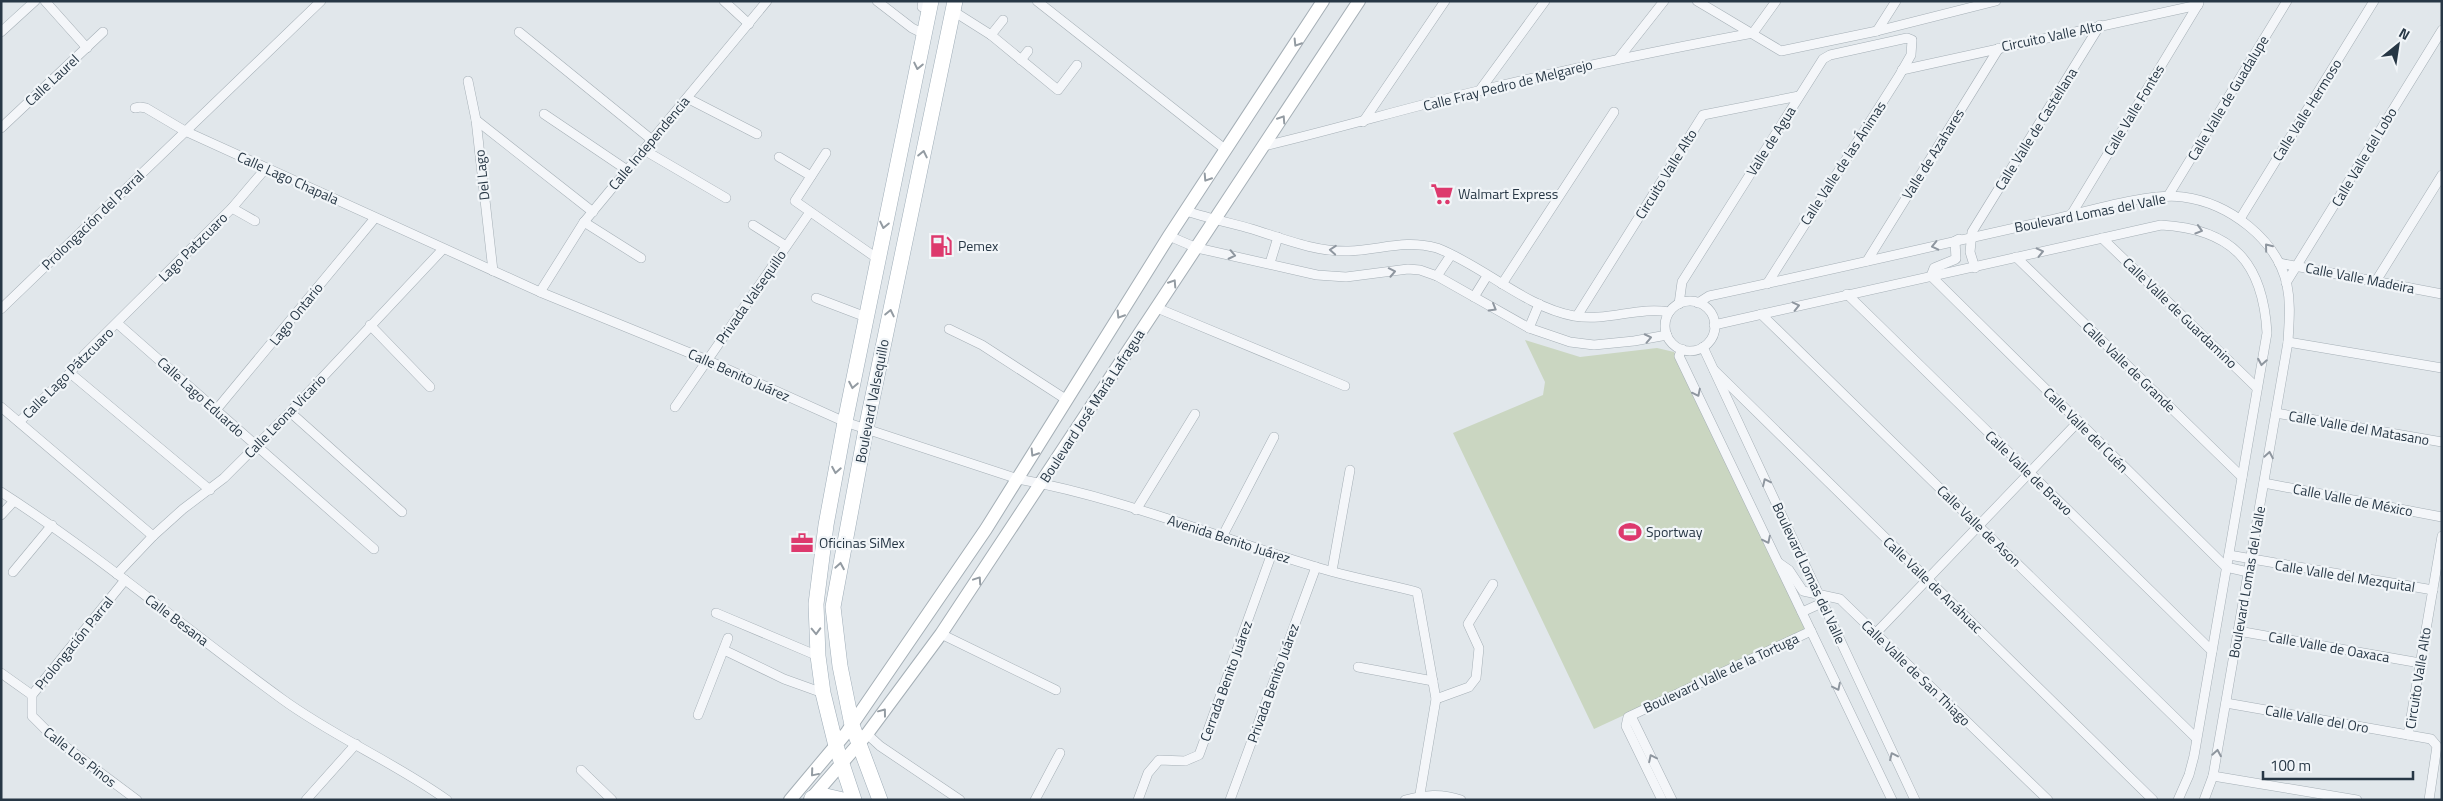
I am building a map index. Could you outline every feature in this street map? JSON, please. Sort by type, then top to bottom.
[{"type":"main road","name":"Boulevard José María Lafragua","points":[[790,800],[852,725],[945,591],[1018,479],[1169,236],[1322,1]]},
{"type":"main road","name":"Boulevard José María Lafragua","points":[[811,799],[862,739],[941,634],[1042,484],[1358,1]]},
{"type":"main road","name":"Boulevard Valsequillo","points":[[854,800],[836,746],[824,693],[818,656],[816,604],[826,524],[845,422],[924,34],[925,3]]},
{"type":"main road","name":"Boulevard Valsequillo","points":[[880,800],[862,739],[852,725],[840,666],[833,607],[866,429],[954,6]]},
{"type":"main road","points":[[811,799],[826,796],[843,800]]},
{"type":"street","points":[[1,32],[35,1]]},
{"type":"street","points":[[45,1],[87,48]]},
{"type":"street","name":"Prolongación del Parral","points":[[1,309],[321,1]]},
{"type":"street","points":[[724,1],[749,24]]},
{"type":"street","name":"Calle Independencia","points":[[540,292],[584,222],[767,1]]},
{"type":"street","points":[[877,1],[912,28],[924,34]]},
{"type":"street","points":[[1037,1],[1226,150]]},
{"type":"street","points":[[1363,122],[1445,1]]},
{"type":"street","points":[[1480,90],[1545,1]]},
{"type":"street","points":[[1619,58],[1664,1]]},
{"type":"street","points":[[1697,1],[1754,33],[1781,51],[1877,31],[1996,1]]},
{"type":"street","points":[[1754,33],[1776,1]]},
{"type":"street","points":[[1877,31],[1896,1]]},
{"type":"street","name":"Calle Valle de Guadalupe","points":[[2168,196],[2287,1]]},
{"type":"street","name":"Calle Valle Hermoso","points":[[2240,219],[2374,1]]},
{"type":"street","name":"Circuito Valle Alto","points":[[1902,70],[2199,3]]},
{"type":"street","name":"Calle Valle Fontes","points":[[2071,215],[2199,3]]},
{"type":"street","points":[[954,6],[1058,90],[1077,65]]},
{"type":"street","points":[[991,35],[1003,20]]},
{"type":"street","name":"Calle Valle de Castellana","points":[[1971,235],[2100,25]]},
{"type":"street","name":"Calle Valle del Lobo","points":[[2286,283],[2442,30]]},
{"type":"street","name":"Calle Laurel","points":[[2,125],[103,32]]},
{"type":"street","points":[[519,32],[539,43],[652,140]]},
{"type":"street","name":"Calle Fray Pedro de Melgarejo","points":[[1264,146],[1363,122],[1480,90],[1619,58],[1754,33]]},
{"type":"street","name":"Valle de Agua","points":[[1679,304],[1682,282],[1822,60],[1830,54],[1907,38],[1912,40]]},
{"type":"street","name":"Calle Valle de las Ánimas","points":[[1767,284],[1911,55],[1912,40]]},
{"type":"street","name":"Valle de Azahares","points":[[1867,260],[1999,48]]},
{"type":"street","points":[[1021,60],[1028,51]]},
{"type":"street","name":"Del Lago","points":[[468,81],[476,120],[493,271]]},
{"type":"street","name":"Circuito Valle Alto","points":[[1577,316],[1703,115],[1800,96]]},
{"type":"street","points":[[687,98],[757,134]]},
{"type":"street","name":"Calle Lago Chapala","points":[[135,108],[146,108],[184,131],[444,249]]},
{"type":"street","points":[[1502,284],[1614,112]]},
{"type":"street","points":[[544,114],[627,170]]},
{"type":"street","points":[[476,120],[593,212]]},
{"type":"street","points":[[644,150],[726,198]]},
{"type":"street","points":[[826,153],[795,201],[878,259]]},
{"type":"street","points":[[779,157],[811,176]]},
{"type":"street","name":"Lago Patzcuaro","points":[[117,323],[232,208],[266,168]]},
{"type":"street","points":[[2376,281],[2442,175]]},
{"type":"street","name":"Boulevard Lomas del Valle","points":[[1955,241],[1971,235],[2168,196],[2195,199],[2217,206],[2240,219],[2257,234],[2279,263],[2286,283],[2290,308],[2288,342],[2213,776],[2204,800]]},
{"type":"street","points":[[232,208],[255,221]]},
{"type":"street","points":[[1186,211],[1322,249],[1350,251],[1392,244],[1420,243],[1451,254],[1539,304],[1577,316],[1605,318],[1658,310],[1669,312]]},
{"type":"street","name":"Privada Valsequillo","points":[[675,407],[810,212]]},
{"type":"street","name":"Lago Ontario","points":[[216,410],[375,218]]},
{"type":"street","points":[[584,222],[641,258]]},
{"type":"street","points":[[753,225],[786,246]]},
{"type":"street","name":"Boulevard Lomas del Valle","points":[[1714,325],[2161,225],[2185,226],[2205,232],[2227,243],[2242,257],[2254,275],[2265,305],[2267,332],[2189,775],[2178,800]]},
{"type":"street","points":[[1971,235],[1970,252],[1975,268]]},
{"type":"street","points":[[1169,236],[1197,248],[1317,275],[1346,278],[1408,269],[1437,276],[1528,328],[1552,337],[1594,344],[1634,341],[1667,335]]},
{"type":"street","points":[[1270,263],[1278,237]]},
{"type":"street","name":"Calle Valle de Guardamino","points":[[2102,238],[2257,388]]},
{"type":"street","points":[[1698,303],[1709,296],[1955,241],[1956,260],[1934,268],[1931,276]]},
{"type":"street","name":"Calle Benito Juárez","points":[[444,249],[540,292],[707,360],[845,422],[1018,479],[1042,484]]},
{"type":"street","name":"Calle Leona Vicario","points":[[117,574],[153,536],[210,490],[256,446],[444,249]]},
{"type":"street","points":[[1437,276],[1451,254]]},
{"type":"street","name":"Calle Valle de Grande","points":[[2016,257],[2242,477]]},
{"type":"street","name":"Calle Valle Madeira","points":[[2279,263],[2442,294]]},
{"type":"street","points":[[1474,297],[1487,276]]},
{"type":"street","name":"Calle Valle del Cuén","points":[[1931,276],[2226,567]]},
{"type":"street","name":"Calle Valle de Bravo","points":[[1847,294],[2212,651]]},
{"type":"street","points":[[816,298],[866,317]]},
{"type":"street","points":[[1691,301],[1698,303],[1709,311],[1714,325],[1710,339],[1703,347],[1696,350],[1682,349],[1675,346],[1667,335],[1665,323],[1669,312],[1679,304],[1691,301]]},
{"type":"street","points":[[1528,328],[1539,304]]},
{"type":"street","points":[[1157,308],[1344,386]]},
{"type":"street","name":"Calle Valle de Ason","points":[[1761,314],[2196,738]]},
{"type":"street","name":"Calle Lago Pátzcuaro","points":[[18,422],[70,373],[84,355],[117,323]]},
{"type":"street","name":"Calle Lago Eduardo","points":[[117,323],[374,549]]},
{"type":"street","points":[[370,325],[430,387]]},
{"type":"street","points":[[948,329],[982,345],[1067,400]]},
{"type":"street","points":[[2288,342],[2442,368]]},
{"type":"street","name":"Boulevard Lomas del Valle","points":[[1703,347],[1915,800]]},
{"type":"street","name":"Boulevard Lomas del Valle","points":[[1682,349],[1679,356],[1892,800]]},
{"type":"street","name":"Calle Valle de Anáhuac","points":[[1714,370],[2153,800]]},
{"type":"street","points":[[70,373],[210,490]]},
{"type":"street","points":[[1,407],[153,536]]},
{"type":"street","points":[[290,412],[402,512]]},
{"type":"street","name":"Calle Valle del Matasano","points":[[2276,413],[2442,442]]},
{"type":"street","points":[[1136,510],[1195,414]]},
{"type":"street","points":[[1875,634],[2078,422]]},
{"type":"street","points":[[1222,537],[1274,437]]},
{"type":"street","points":[[1332,571],[1350,470]]},
{"type":"street","name":"Calle Valle de México","points":[[2264,483],[2442,517]]},
{"type":"street","name":"Avenida Benito Juárez","points":[[1042,484],[1136,510],[1316,567],[1417,592],[1433,681]]},
{"type":"street","name":"Calle Besana","points":[[1,492],[52,525],[282,700],[423,783],[447,800]]},
{"type":"street","points":[[1,515],[14,501]]},
{"type":"street","points":[[13,572],[52,525]]},
{"type":"street","name":"Circuito Valle Alto","points":[[2429,800],[2437,746],[2431,739],[2408,735],[2442,536]]},
{"type":"street","name":"Cerrada Benito Juárez","points":[[1138,800],[1148,773],[1159,760],[1191,760],[1202,750],[1272,553]]},
{"type":"street","name":"Calle Valle del Mezquital","points":[[2228,555],[2433,590]]},
{"type":"street","name":"Calle Valle de San Thiago","points":[[1778,562],[1789,570],[1803,591],[1809,594],[1817,593],[1840,599],[2048,800]]},
{"type":"street","name":"Privada Benito Juárez","points":[[1230,800],[1316,567]]},
{"type":"street","points":[[2226,567],[2248,572]]},
{"type":"street","name":"Prolongación Parral","points":[[31,708],[32,695],[125,580]]},
{"type":"street","points":[[1436,699],[1469,687],[1476,678],[1479,648],[1468,624],[1493,584]]},
{"type":"street","points":[[1802,612],[1822,603]]},
{"type":"street","points":[[716,613],[818,656]]},
{"type":"street","name":"Boulevard Valle de la Tortuga","points":[[1662,800],[1626,726],[1626,721],[1631,716],[1811,631]]},
{"type":"street","name":"Calle Valle de Oaxaca","points":[[2238,631],[2420,663]]},
{"type":"street","points":[[941,634],[1056,690]]},
{"type":"street","points":[[698,715],[728,638]]},
{"type":"street","points":[[724,650],[784,679],[824,693]]},
{"type":"street","points":[[1358,667],[1433,681],[1436,699],[1420,798]]},
{"type":"street","points":[[1,673],[32,695]]},
{"type":"street","name":"Calle Valle del Oro","points":[[2226,702],[2408,735]]},
{"type":"street","name":"Calle Los Pinos","points":[[31,708],[35,721],[54,738],[137,800]]},
{"type":"street","name":"Boulevard Valle de la Tortuga","points":[[1631,716],[1672,800]]},
{"type":"street","points":[[862,739],[880,746],[960,800]]},
{"type":"street","points":[[306,800],[356,744]]},
{"type":"street","points":[[1035,800],[1060,753]]},
{"type":"street","points":[[581,770],[612,800]]},
{"type":"street","points":[[2213,776],[2357,800]]},
{"type":"street","points":[[1405,800],[1445,794],[1460,800]]},
{"type":"green space","name":"Sportway","points":[[1525,340],[1580,357],[1657,348],[1674,352],[1685,370],[1806,631],[1594,729],[1453,433],[1543,395],[1545,382]]},
{"type":"place","name":"Walmart Express","points":[[1442,194]]},
{"type":"place","name":"Pemex","points":[[941,246]]},
{"type":"place","name":"Sportway","points":[[1630,532]]},
{"type":"place","name":"Oficinas SiMex","points":[[802,543]]}]
